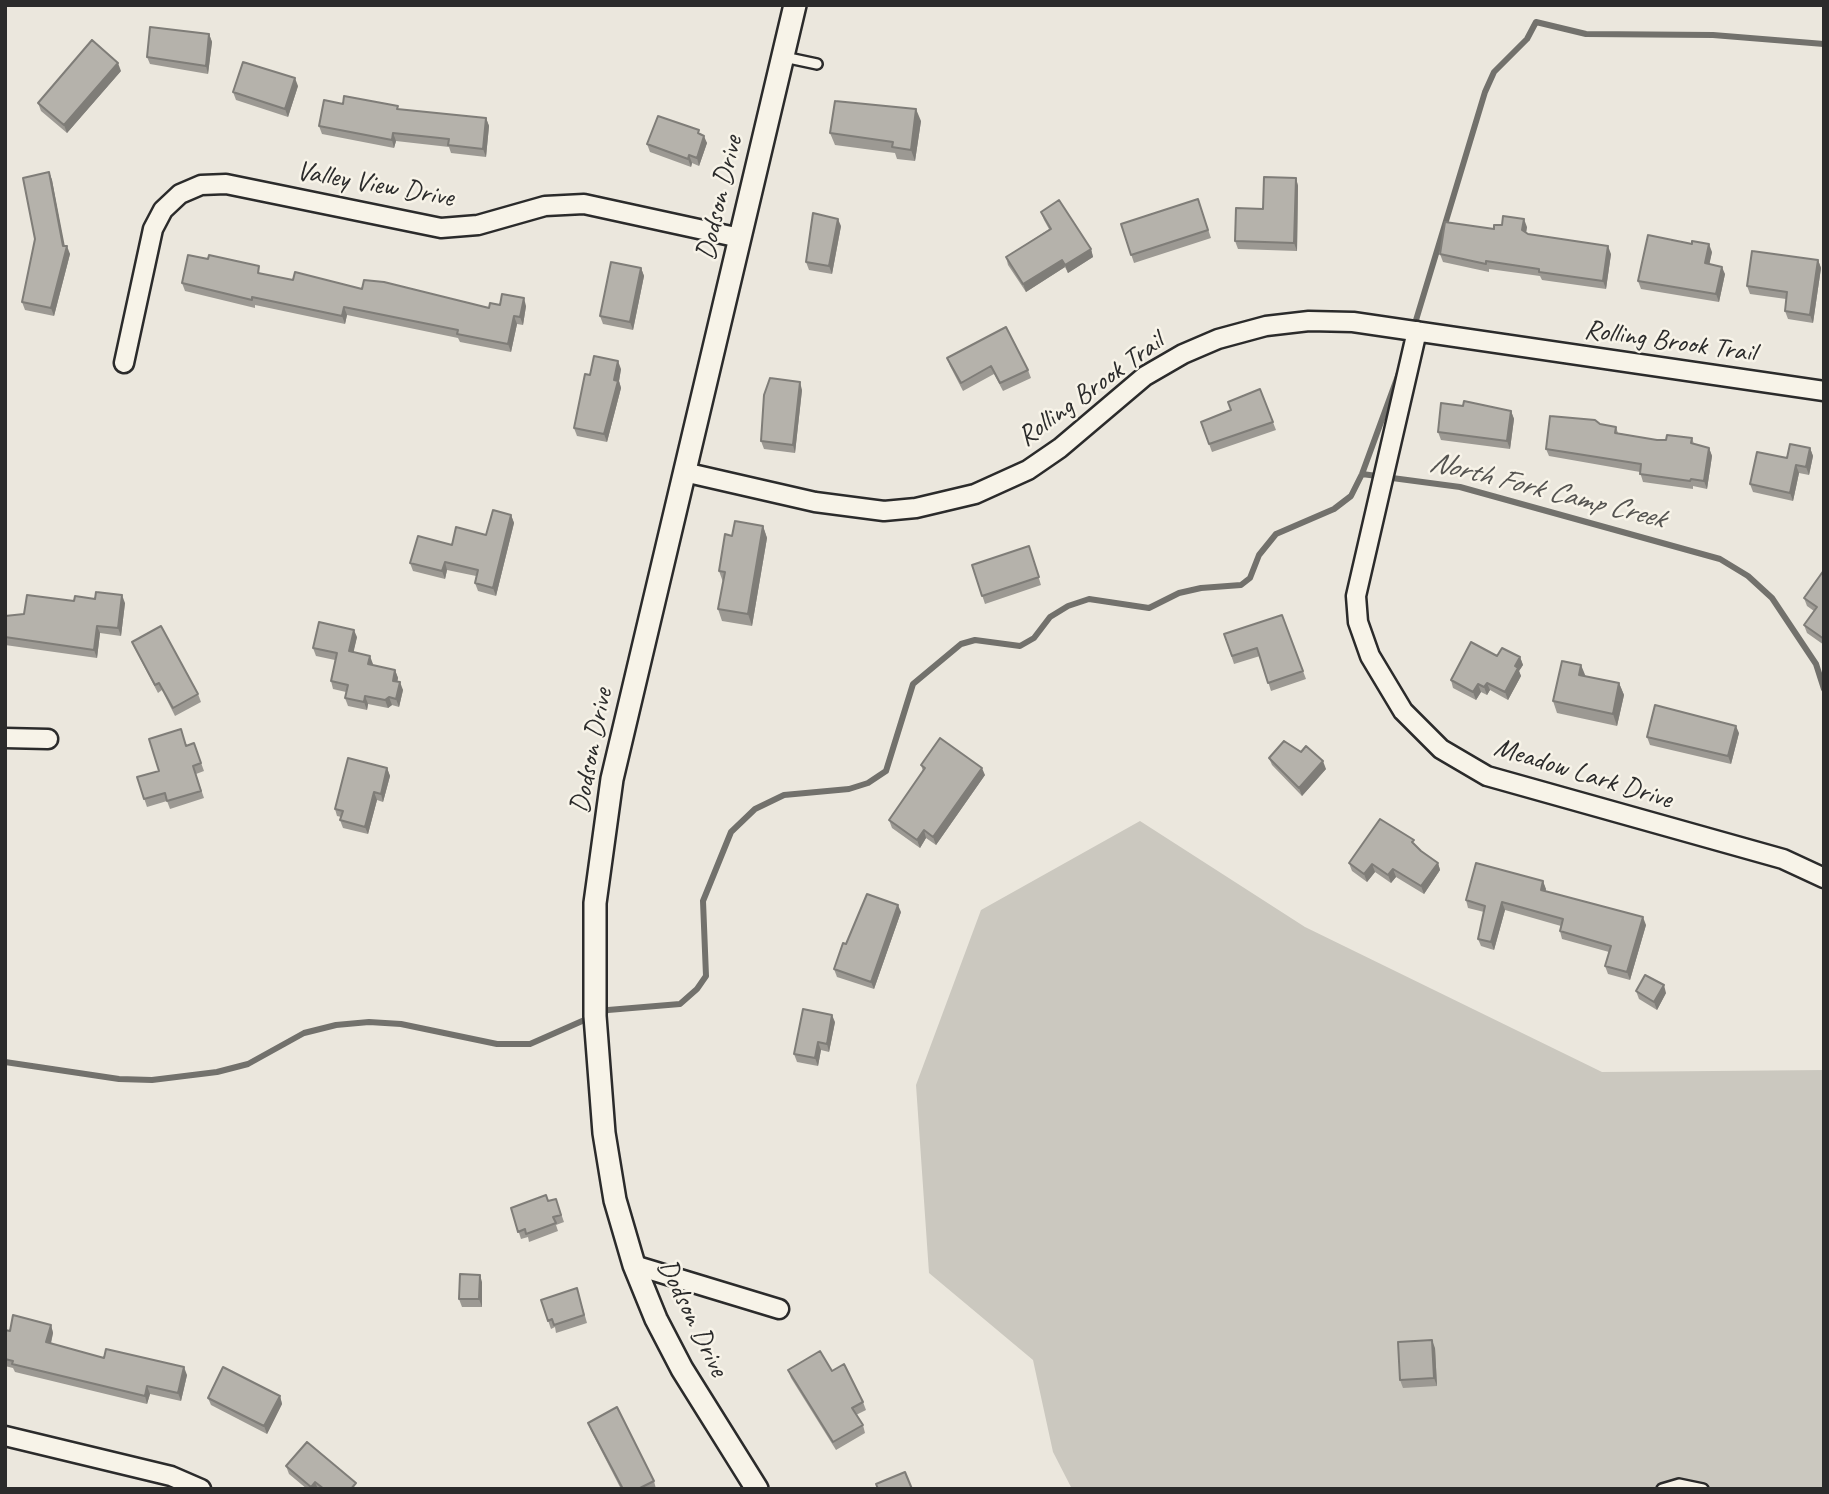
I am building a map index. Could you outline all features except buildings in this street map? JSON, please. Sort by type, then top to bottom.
[{"type":"street","name":"Dodson Drive","points":[[757,1489],[682,1369],[656,1318],[634,1265],[615,1200],[604,1133],[594,996],[595,904],[612,779],[794,5]]},
{"type":"street","name":"Valley View Drive","points":[[124,363],[153,229],[163,211],[180,194],[201,185],[226,184],[441,228],[478,225],[545,206],[584,204],[740,238]]},
{"type":"street","name":"Rolling Brook Trail","points":[[684,472],[815,502],[884,511],[916,508],[975,494],[1028,470],[1060,448],[1145,376],[1183,354],[1218,339],[1266,326],[1310,321],[1353,322],[1824,391]]},
{"type":"street","name":"Meadow Lark Drive","points":[[1417,331],[1356,596],[1358,622],[1370,656],[1403,711],[1441,749],[1487,776],[1783,859],[1824,878]]},
{"type":"street","points":[[5,738],[48,739]]},
{"type":"street","points":[[634,1265],[779,1309]]},
{"type":"street","points":[[5,1436],[201,1489]]},
{"type":"lane","points":[[782,57],[817,64]]},
{"type":"lane","points":[[1662,1489],[1679,1484],[1703,1489]]},
{"type":"shaded area","points":[[1140,821],[1305,927],[1602,1072],[1824,1070],[1824,1489],[1072,1489],[1053,1452],[1033,1360],[929,1273],[916,1085],[981,910]]},
{"type":"waterway","points":[[1413,330],[1485,92],[1494,72],[1527,39],[1536,22],[1586,34],[1713,35],[1824,44]]},
{"type":"waterway","name":"North Fork Camp Creek","points":[[599,1014],[608,1010],[680,1004],[697,989],[706,976],[703,901],[731,832],[755,809],[784,795],[849,789],[868,783],[886,771],[913,684],[961,644],[975,640],[1020,646],[1034,638],[1050,617],[1068,606],[1089,599],[1149,608],[1179,593],[1201,588],[1241,585],[1250,578],[1259,555],[1276,534],[1334,509],[1351,496],[1362,474],[1399,373]]},
{"type":"waterway","name":"North Fork Camp Creek","points":[[1362,474],[1460,487],[1720,559],[1748,576],[1772,598],[1816,664],[1824,689]]},
{"type":"waterway","name":"North Fork Camp Creek","points":[[5,1062],[119,1079],[152,1080],[217,1072],[248,1064],[304,1033],[336,1025],[369,1022],[401,1024],[497,1044],[530,1044],[589,1018]]}]
